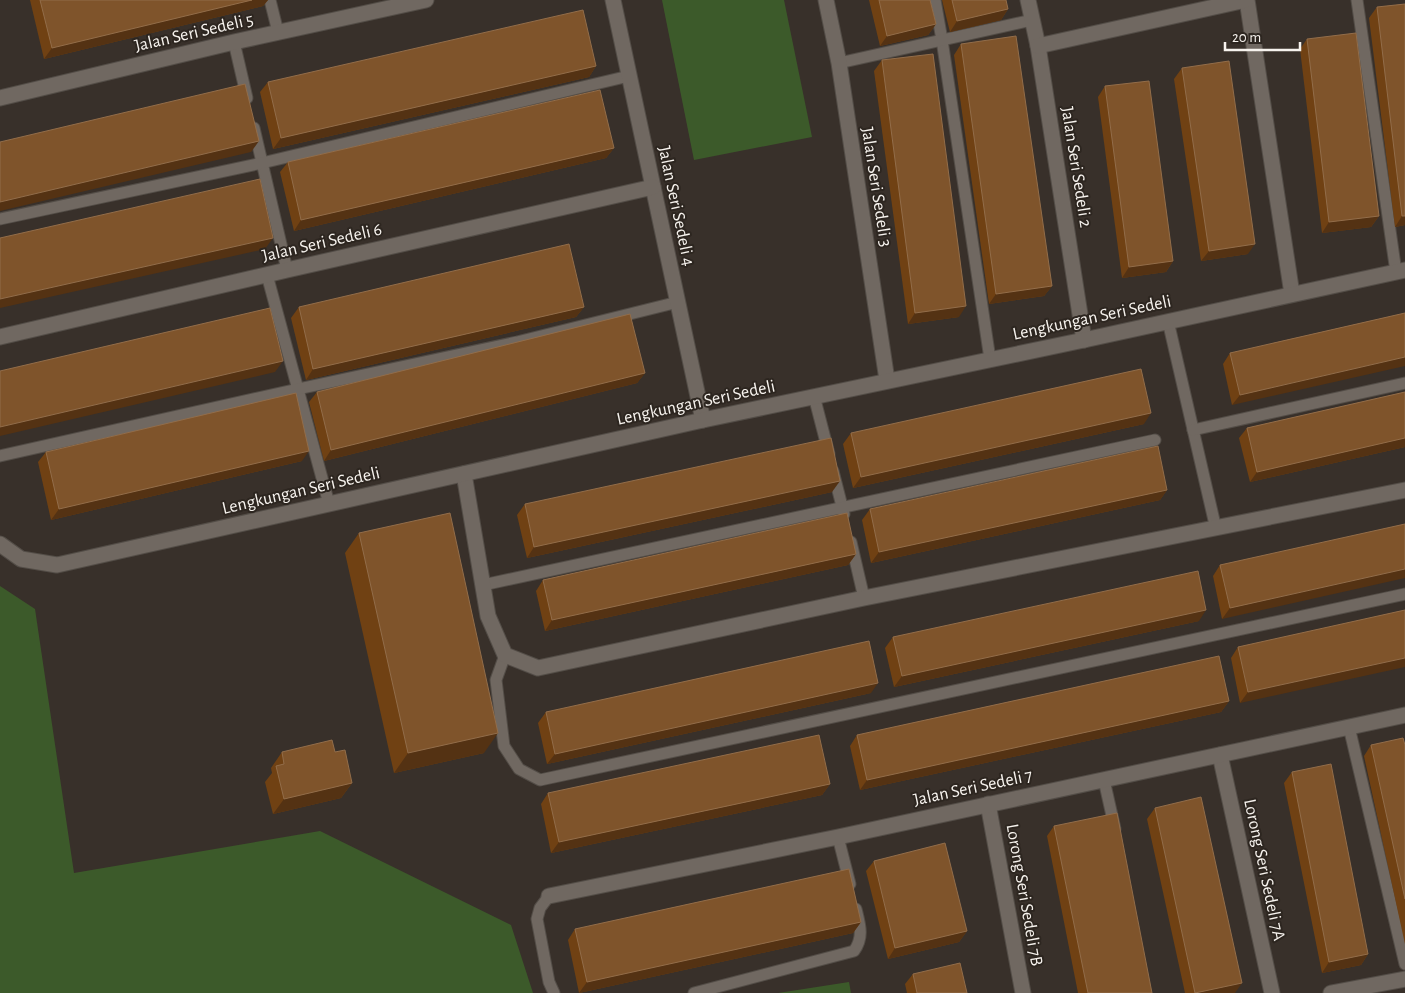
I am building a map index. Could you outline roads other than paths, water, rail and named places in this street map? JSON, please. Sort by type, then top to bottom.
[{"type":"street","name":"Jalan Seri Sedeli 5","points":[[0,98],[234,42],[426,0]]},
{"type":"street","name":"Jalan Seri Sedeli 4","points":[[613,0],[703,420]]},
{"type":"street","name":"Jalan Seri Sedeli 3","points":[[826,0],[839,63],[886,380]]},
{"type":"street","name":"Jalan Seri Sedeli 2","points":[[1028,0],[1038,46],[1084,340]]},
{"type":"street","points":[[1038,46],[1246,0],[1292,294]]},
{"type":"street","name":"Jalan Seri Sedeli 6","points":[[0,337],[653,187]]},
{"type":"street","name":"Lengkungan Seri Sedeli","points":[[0,544],[21,559],[57,565],[703,420],[1400,271]]},
{"type":"street","points":[[464,474],[488,616],[505,655],[538,668],[864,598],[1405,490]]},
{"type":"street","name":"Jalan Seri Sedeli 7","points":[[549,896],[838,837],[1405,716]]},
{"type":"street","name":"Lorong Seri Sedeli 7A","points":[[1220,755],[1272,993]]},
{"type":"street","name":"Lorong Seri Sedeli 7B","points":[[988,804],[1023,993]]},
{"type":"street","points":[[1331,993],[1405,979]]},
{"type":"lane","points":[[270,0],[278,32]]},
{"type":"lane","points":[[934,0],[942,40],[990,359]]},
{"type":"lane","points":[[1357,0],[1400,271]]},
{"type":"lane","points":[[839,63],[1032,20]]},
{"type":"lane","points":[[234,42],[287,270]]},
{"type":"lane","points":[[0,219],[262,164],[629,76]]},
{"type":"lane","points":[[267,275],[329,504]]},
{"type":"lane","points":[[0,456],[517,342],[678,302]]},
{"type":"lane","points":[[1168,321],[1216,529]]},
{"type":"lane","points":[[1193,430],[1405,383]]},
{"type":"lane","points":[[814,396],[864,598]]},
{"type":"lane","points":[[483,585],[842,506],[1155,440]]},
{"type":"lane","points":[[505,655],[496,680],[504,746],[519,769],[540,780],[1405,594]]},
{"type":"lane","points":[[1348,728],[1405,964]]},
{"type":"lane","points":[[1104,780],[1117,838]]},
{"type":"lane","points":[[694,993],[854,951],[860,942],[860,923],[838,837]]},
{"type":"lane","points":[[549,896],[540,908],[537,920],[549,982],[554,993]]}]
